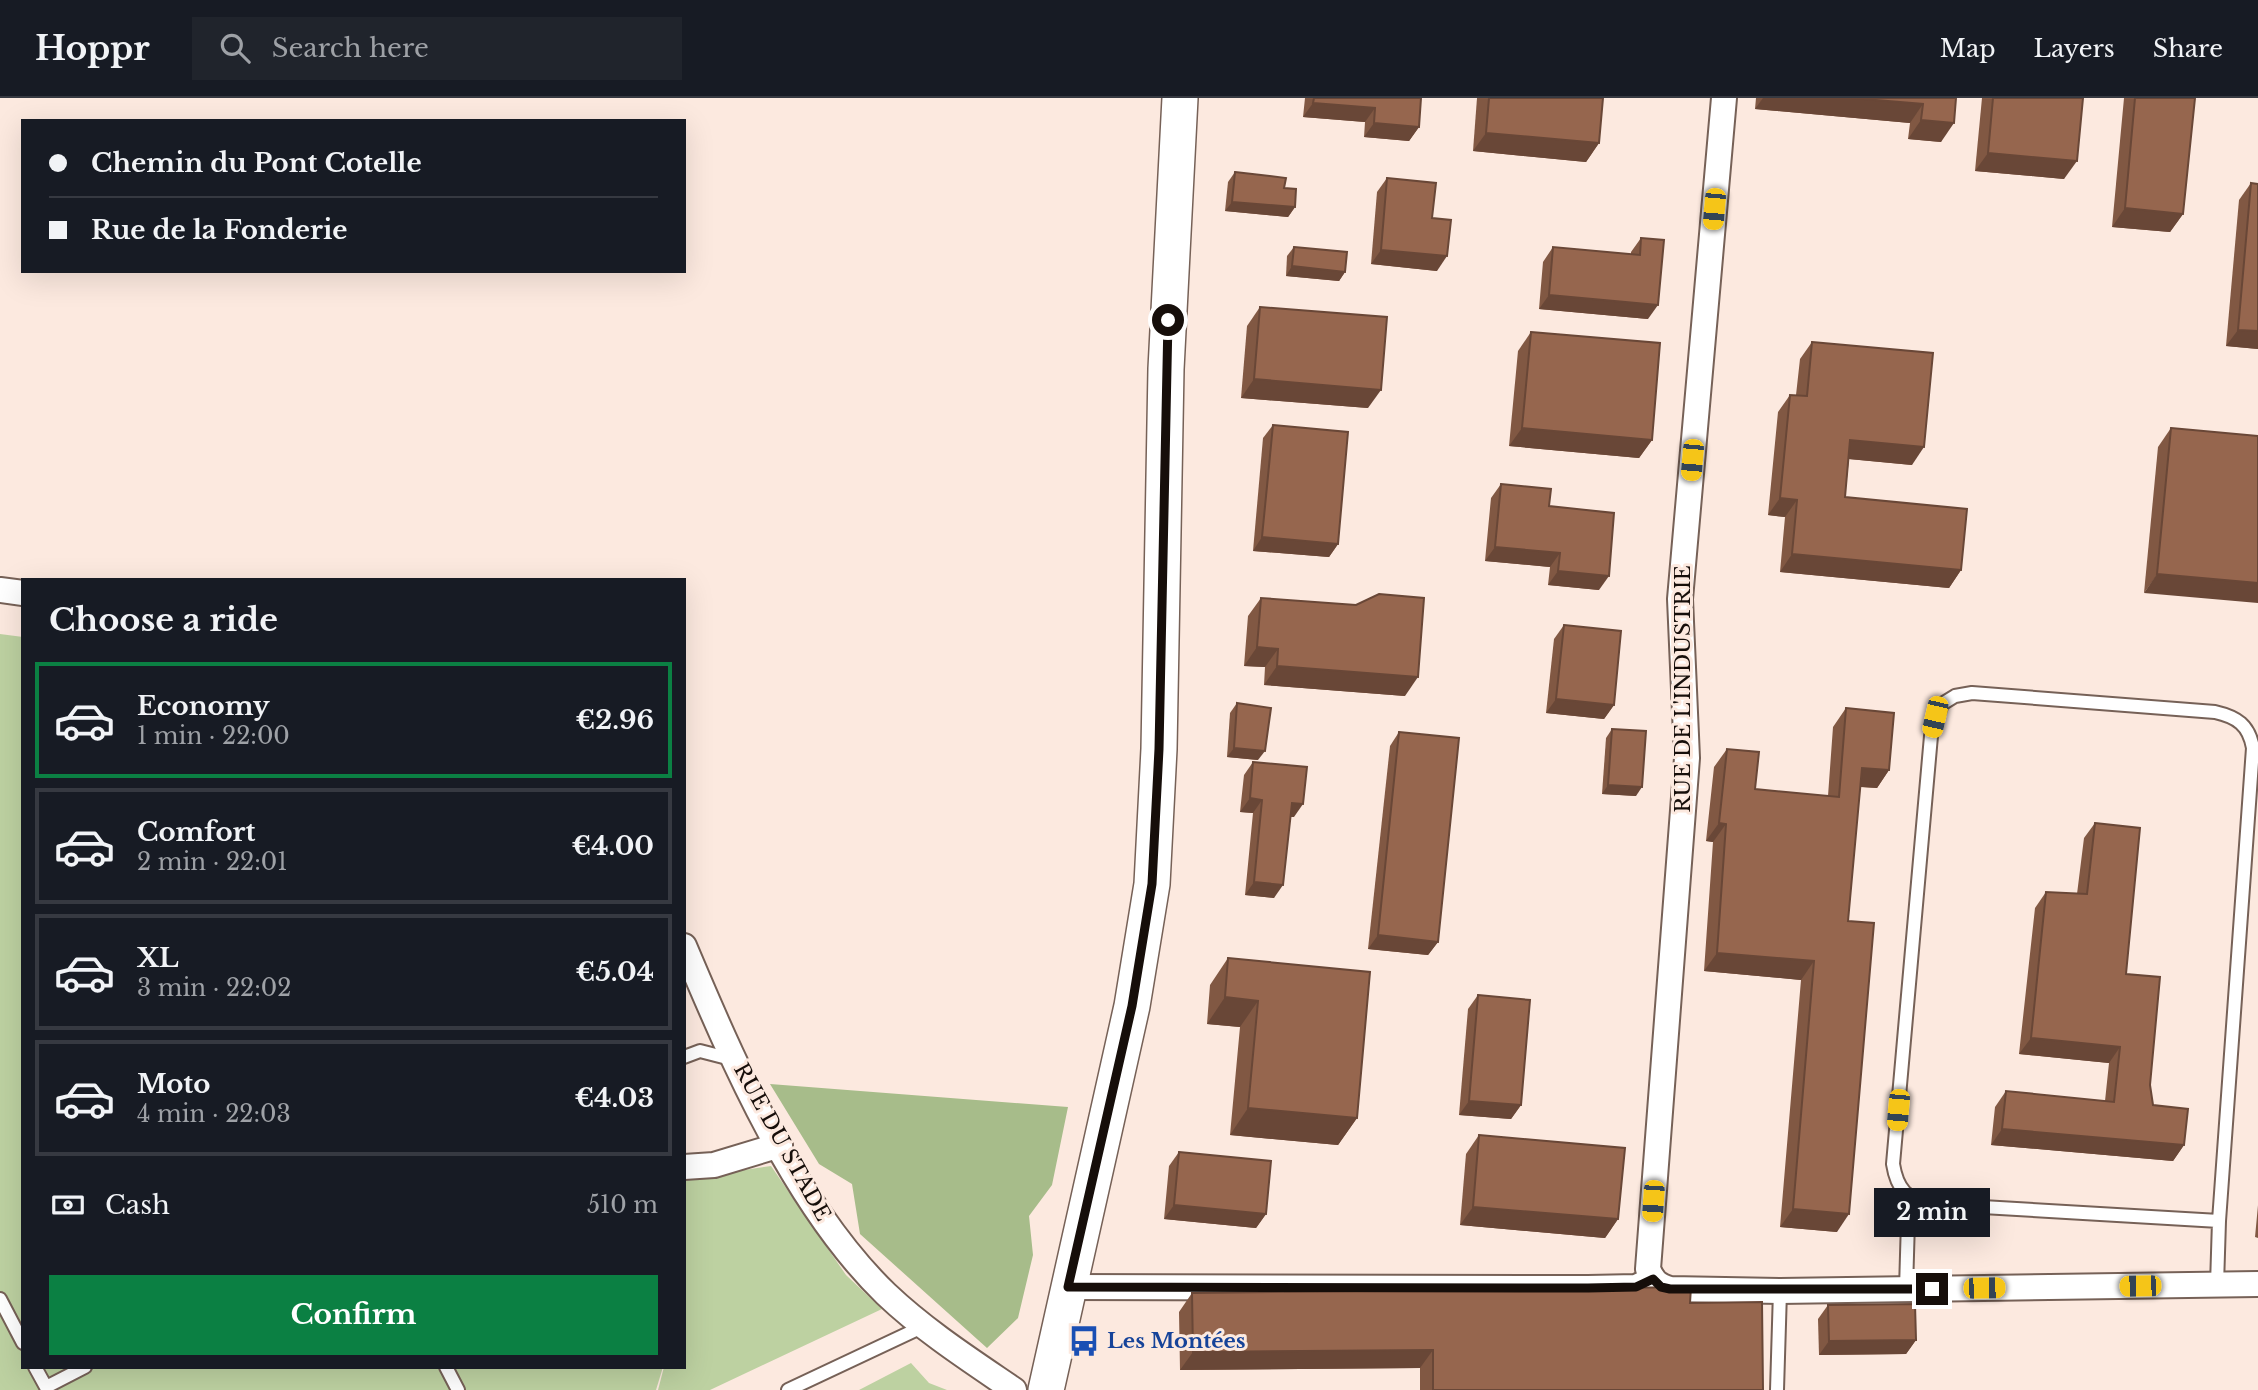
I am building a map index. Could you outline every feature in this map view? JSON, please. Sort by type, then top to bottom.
[{"type":"street","points":[[1046,1390],[1132,1006],[1152,884],[1159,749],[1166,369],[1181,98]]},
{"type":"street","name":"RUE DE L'INDUSTRIE","points":[[1653,1279],[1648,1269],[1687,758],[1680,599],[1724,98]]},
{"type":"street","points":[[0,590],[21,593]]},
{"type":"street","name":"RUE DU STADE","points":[[686,950],[735,1060],[812,1205],[849,1253],[885,1293],[924,1326],[1014,1390]]},
{"type":"street","points":[[686,1167],[714,1166],[780,1145]]},
{"type":"street","points":[[1068,1287],[1588,1288],[1636,1287],[1653,1279],[1661,1287],[1670,1289],[1780,1291],[2258,1284]]},
{"type":"lane","points":[[2217,1285],[2219,1221],[2253,748],[2250,736],[2242,723],[2231,715],[2215,712],[1972,693],[1955,696],[1942,704],[1931,736],[1893,1164],[1900,1187],[1915,1201],[2219,1221]]},
{"type":"lane","points":[[686,1056],[700,1051],[735,1060]]},
{"type":"lane","points":[[1906,1289],[1908,1221],[1915,1201]]},
{"type":"lane","points":[[1777,1390],[1780,1291]]},
{"type":"lane","points":[[0,1299],[21,1339]]},
{"type":"lane","points":[[788,1390],[924,1326]]},
{"type":"lane","points":[[36,1369],[46,1387],[81,1369]]},
{"type":"lane","points":[[447,1369],[458,1390]]},
{"type":"green space","points":[[0,634],[21,637],[21,1369],[662,1369],[656,1390],[0,1390]]},
{"type":"green space","points":[[770,1084],[1068,1107],[1052,1185],[1029,1216],[1033,1255],[1018,1318],[987,1348],[860,1234],[852,1184],[819,1164]]},
{"type":"green space","points":[[771,1166],[846,1275],[882,1309],[710,1390],[658,1390],[663,1369],[686,1369],[686,1179]]},
{"type":"green space","points":[[911,1363],[929,1383],[947,1390],[859,1390]]},
{"type":"building","points":[[1314,98],[1421,98],[1419,127],[1374,123],[1375,108],[1313,103]]},
{"type":"building","points":[[1489,98],[1603,98],[1599,143],[1486,133]]},
{"type":"building","points":[[1852,98],[1956,98],[1954,123],[1921,120],[1923,104]]},
{"type":"building","points":[[1993,98],[2083,98],[2077,161],[1988,153]]},
{"type":"building","points":[[2135,98],[2195,98],[2183,214],[2125,208]]},
{"type":"building","points":[[1235,172],[1286,178],[1284,188],[1296,189],[1295,207],[1232,202]]},
{"type":"building","points":[[1387,178],[1436,183],[1432,218],[1451,220],[1447,256],[1381,250]]},
{"type":"building","points":[[2251,183],[2258,184],[2258,331],[2238,330]]},
{"type":"building","points":[[1641,238],[1664,240],[1658,305],[1549,295],[1553,247],[1640,255]]},
{"type":"building","points":[[1294,247],[1347,252],[1345,272],[1292,266]]},
{"type":"building","points":[[1260,307],[1387,317],[1381,390],[1254,379]]},
{"type":"building","points":[[1531,332],[1660,343],[1652,440],[1522,428]]},
{"type":"building","points":[[1812,342],[1933,353],[1924,447],[1850,440],[1845,497],[1967,509],[1961,570],[1792,554],[1797,500],[1780,498],[1790,395],[1807,396]]},
{"type":"building","points":[[1273,425],[1348,432],[1338,544],[1262,537]]},
{"type":"building","points":[[2171,428],[2258,436],[2258,583],[2157,574]]},
{"type":"building","points":[[1501,484],[1551,489],[1549,506],[1614,513],[1609,576],[1558,571],[1560,553],[1495,547]]},
{"type":"building","points":[[1379,594],[1424,598],[1418,677],[1277,666],[1278,649],[1257,647],[1261,598],[1356,605]]},
{"type":"building","points":[[1564,625],[1621,631],[1614,705],[1556,699]]},
{"type":"building","points":[[1237,703],[1271,708],[1265,751],[1234,748]]},
{"type":"building","points":[[1846,708],[1894,713],[1889,770],[1862,768],[1848,921],[1874,923],[1849,1214],[1793,1209],[1814,961],[1717,953],[1726,824],[1719,823],[1727,749],[1759,752],[1755,789],[1839,797]]},
{"type":"building","points":[[1612,729],[1646,731],[1642,787],[1608,785]]},
{"type":"building","points":[[1399,732],[1459,738],[1438,942],[1378,935]]},
{"type":"building","points":[[1253,762],[1307,767],[1303,804],[1292,803],[1283,885],[1254,882],[1262,800],[1250,798]]},
{"type":"building","points":[[2095,823],[2140,828],[2126,974],[2160,977],[2150,1085],[2153,1105],[2188,1109],[2184,1145],[2002,1129],[2006,1091],[2114,1102],[2120,1047],[2031,1038],[2046,892],[2087,894]]},
{"type":"building","points":[[1228,958],[1370,972],[1357,1118],[1248,1108],[1258,1001],[1225,997]]},
{"type":"building","points":[[1478,995],[1530,1000],[1521,1105],[1469,1101]]},
{"type":"building","points":[[1479,1135],[1625,1148],[1618,1219],[1473,1207]]},
{"type":"building","points":[[1179,1152],[1271,1161],[1266,1214],[1174,1205]]},
{"type":"building","points":[[1691,1287],[1690,1303],[1762,1302],[1763,1390],[1433,1390],[1433,1350],[1193,1352],[1192,1293]]},
{"type":"building","points":[[1915,1304],[1916,1340],[1829,1341],[1828,1305]]},
{"type":"place","name":"Les Montées","points":[[1084,1341]]},
{"type":"route","points":[[1168,320],[1159,749],[1152,884],[1132,1006],[1068,1287],[1588,1288],[1636,1287],[1653,1279],[1661,1287],[1670,1289],[1932,1289]]}]
